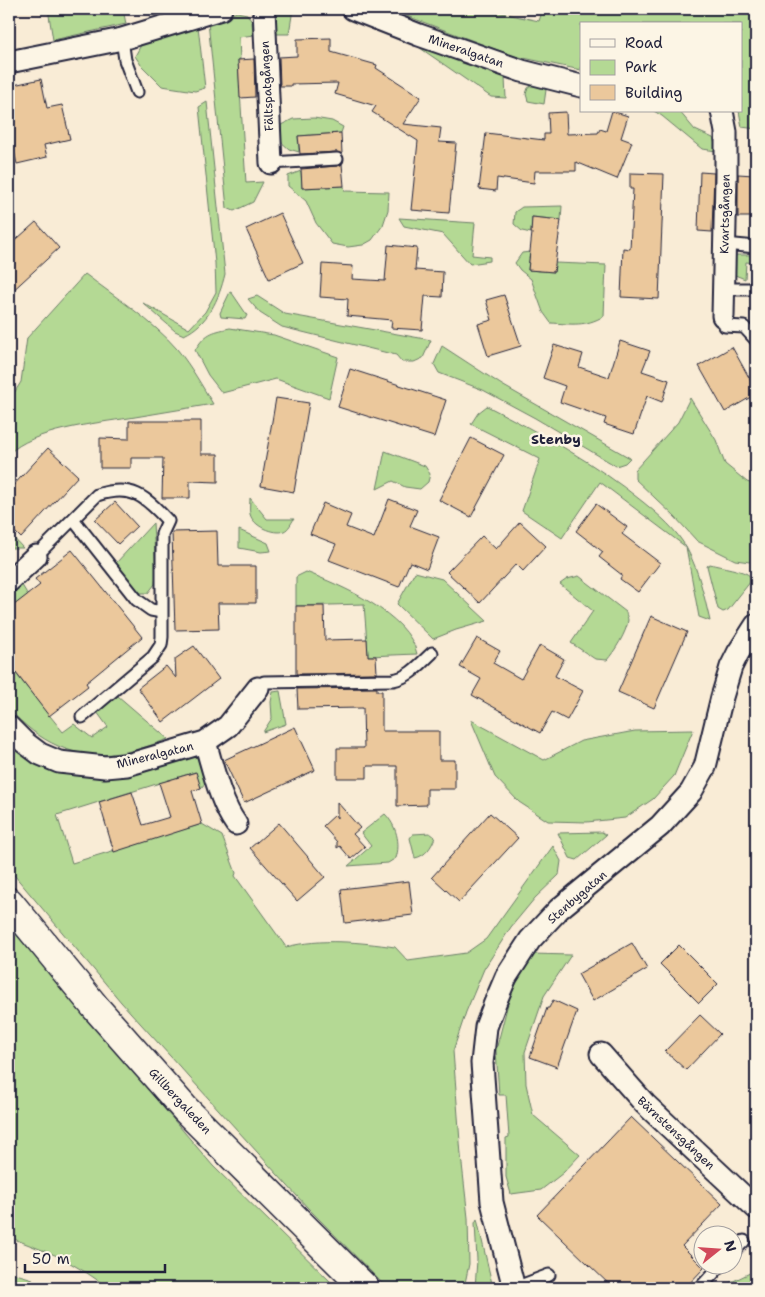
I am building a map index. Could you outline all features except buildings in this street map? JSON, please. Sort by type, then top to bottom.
[{"type":"main road","name":"Gillbergaleden","points":[[9,902],[96,1008],[185,1109],[365,1288]]},
{"type":"street","points":[[9,62],[122,39],[221,9]]},
{"type":"street","name":"Fältspatgången","points":[[264,9],[271,163]]},
{"type":"street","name":"Mineralgatan","points":[[352,9],[522,71],[580,86]]},
{"type":"street","name":"Kvartsgången","points":[[722,112],[726,132],[723,316]]},
{"type":"street","points":[[9,581],[36,556]]},
{"type":"street","name":"Stenbygatan","points":[[514,1288],[492,1202],[482,1063],[486,1027],[506,977],[530,940],[558,909],[660,826],[691,792],[705,766],[731,667],[756,625]]},
{"type":"street","name":"Mineralgatan","points":[[9,727],[40,754],[59,762],[104,767],[126,765],[205,742],[228,726],[258,688]]},
{"type":"street","points":[[205,742],[218,785],[231,817],[236,824]]},
{"type":"street","name":"Bärnstensgången","points":[[600,1054],[645,1104],[756,1208]]},
{"type":"lane","points":[[122,39],[125,60],[136,92]]},
{"type":"lane","points":[[271,163],[337,159]]},
{"type":"lane","points":[[725,244],[756,246]]},
{"type":"lane","points":[[724,290],[756,289]]},
{"type":"lane","points":[[723,316],[725,326],[744,328],[756,340]]},
{"type":"lane","points":[[36,556],[97,495],[107,492],[136,494],[150,501],[168,521],[162,534],[160,645],[154,657],[82,717]]},
{"type":"lane","points":[[73,519],[137,600],[151,610],[162,612]]},
{"type":"lane","points":[[258,688],[264,682],[394,680],[408,675],[432,653]]},
{"type":"lane","points":[[700,1288],[713,1274]]},
{"type":"lane","points":[[514,1288],[549,1275]]},
{"type":"green space","points":[[48,9],[123,9],[126,24],[53,40]]},
{"type":"green space","points":[[278,9],[293,9],[289,34],[273,34],[274,16]]},
{"type":"green space","points":[[388,9],[483,9],[539,21],[543,9],[756,9],[756,129],[742,127],[739,112],[742,112],[742,22],[580,22],[580,70],[514,56]]},
{"type":"green space","points":[[237,12],[247,14],[252,22],[253,35],[239,37],[240,60],[238,60],[246,183],[263,182],[253,202],[234,211],[227,208],[208,22]]},
{"type":"green space","points":[[198,26],[205,88],[195,91],[162,86],[141,65],[135,56],[141,45]]},
{"type":"green space","points":[[407,39],[490,70],[505,78],[506,98],[491,97]]},
{"type":"green space","points":[[535,84],[546,90],[544,104],[528,101],[526,94],[528,88]]},
{"type":"green space","points":[[207,102],[225,274],[211,310],[200,324],[184,335],[175,331],[143,303],[189,329],[205,312],[216,292],[215,263],[199,107]]},
{"type":"green space","points":[[656,112],[680,112],[695,130],[713,138],[717,151],[702,149]]},
{"type":"green space","points":[[314,118],[332,121],[343,127],[341,133],[298,136],[299,152],[289,149],[280,141],[281,125],[293,119]]},
{"type":"green space","points":[[301,171],[302,188],[344,186],[345,191],[389,192],[388,210],[383,225],[372,240],[363,245],[348,247],[332,244],[316,223],[306,201],[288,186],[288,176]]},
{"type":"green space","points":[[562,206],[561,220],[532,217],[531,233],[522,231],[514,224],[515,212],[522,207]]},
{"type":"green space","points":[[399,218],[475,223],[472,255],[490,257],[490,261],[470,264],[443,234],[404,226]]},
{"type":"green space","points":[[530,252],[528,270],[554,272],[555,263],[606,265],[604,316],[584,323],[551,323],[543,312],[531,279],[515,263],[522,253]]},
{"type":"green space","points":[[733,255],[756,255],[756,263],[746,262],[745,279],[735,275],[731,270]]},
{"type":"green space","points":[[85,274],[168,339],[187,362],[213,404],[100,422],[48,433],[19,446],[9,454],[9,401],[21,382],[27,338]]},
{"type":"green space","points":[[230,292],[247,315],[245,319],[221,317],[220,313]]},
{"type":"green space","points":[[257,296],[285,314],[431,340],[423,358],[414,362],[402,362],[396,355],[282,327],[260,313],[248,299]]},
{"type":"green space","points":[[230,328],[274,335],[338,357],[329,398],[276,379],[222,393],[208,375],[195,350],[202,340],[210,334]]},
{"type":"green space","points":[[442,346],[502,385],[630,458],[625,463],[616,466],[483,390],[439,373],[434,364]]},
{"type":"green space","points":[[690,398],[716,440],[725,464],[747,482],[756,485],[756,561],[735,560],[697,541],[635,479],[635,470],[678,422]]},
{"type":"green space","points":[[487,406],[548,438],[606,474],[661,518],[673,529],[686,547],[600,482],[562,538],[522,511],[540,459],[471,424],[478,413]]},
{"type":"green space","points":[[385,451],[425,466],[430,474],[428,482],[420,489],[405,487],[393,481],[377,489]]},
{"type":"green space","points":[[250,498],[267,519],[294,519],[284,531],[269,531],[259,526],[252,518]]},
{"type":"green space","points":[[153,523],[155,584],[148,593],[139,593],[116,563]]},
{"type":"green space","points":[[239,530],[268,543],[271,551],[261,552],[239,548]]},
{"type":"green space","points":[[9,533],[23,548],[9,548]]},
{"type":"green space","points":[[686,547],[698,575],[710,621],[699,617]]},
{"type":"green space","points":[[710,564],[737,570],[750,576],[751,581],[728,610],[723,612],[718,609],[707,566]]},
{"type":"green space","points":[[306,572],[354,593],[387,614],[401,626],[411,640],[417,654],[368,656],[364,604],[296,606],[296,577]]},
{"type":"green space","points":[[415,572],[442,579],[487,621],[433,639],[397,604]]},
{"type":"green space","points":[[579,576],[626,612],[628,620],[623,636],[607,660],[595,659],[571,643],[593,611],[560,584],[567,579]]},
{"type":"green space","points":[[20,582],[34,605],[23,599],[10,608],[9,590]]},
{"type":"green space","points":[[9,665],[63,732],[74,724],[92,738],[108,727],[97,712],[118,696],[168,739],[131,751],[103,755],[72,751],[58,746],[32,730],[9,709]]},
{"type":"green space","points":[[280,691],[286,724],[263,732],[272,718],[271,702],[273,692]]},
{"type":"green space","points":[[471,720],[544,760],[581,741],[635,731],[693,730],[674,776],[653,799],[625,818],[587,822],[548,821],[519,802],[495,777]]},
{"type":"green space","points":[[9,739],[56,771],[189,755],[199,757],[207,781],[201,788],[195,772],[57,815],[72,863],[202,824],[222,836],[236,873],[235,876],[286,947],[312,942],[340,942],[395,947],[408,961],[466,953],[486,939],[553,846],[561,861],[559,875],[535,898],[511,927],[484,969],[466,1012],[453,1051],[468,1218],[469,1264],[464,1288],[387,1288],[307,1207],[121,1002],[9,869]]},
{"type":"green space","points":[[385,814],[397,834],[396,858],[388,863],[348,866],[371,846],[361,833]]},
{"type":"green space","points":[[602,832],[606,835],[577,860],[570,858],[558,833]]},
{"type":"green space","points":[[430,833],[435,837],[430,847],[425,853],[415,858],[410,838],[413,834]]},
{"type":"green space","points":[[9,926],[213,1166],[337,1288],[109,1288],[60,1257],[9,1237]]},
{"type":"green space","points":[[532,954],[571,955],[544,996],[525,1052],[526,1084],[533,1115],[580,1155],[563,1173],[541,1190],[511,1194],[506,1177],[506,1138],[509,1137],[506,1095],[499,1095],[496,1050],[510,996]]},
{"type":"green space","points":[[477,1219],[493,1288],[475,1288],[477,1260],[475,1223]]},
{"type":"green space","points":[[756,1270],[756,1288],[719,1288]]},
{"type":"green space","points":[[9,1272],[33,1279],[25,1288],[9,1288]]},
{"type":"district","name":"Stenby","points":[[556,439]]}]
